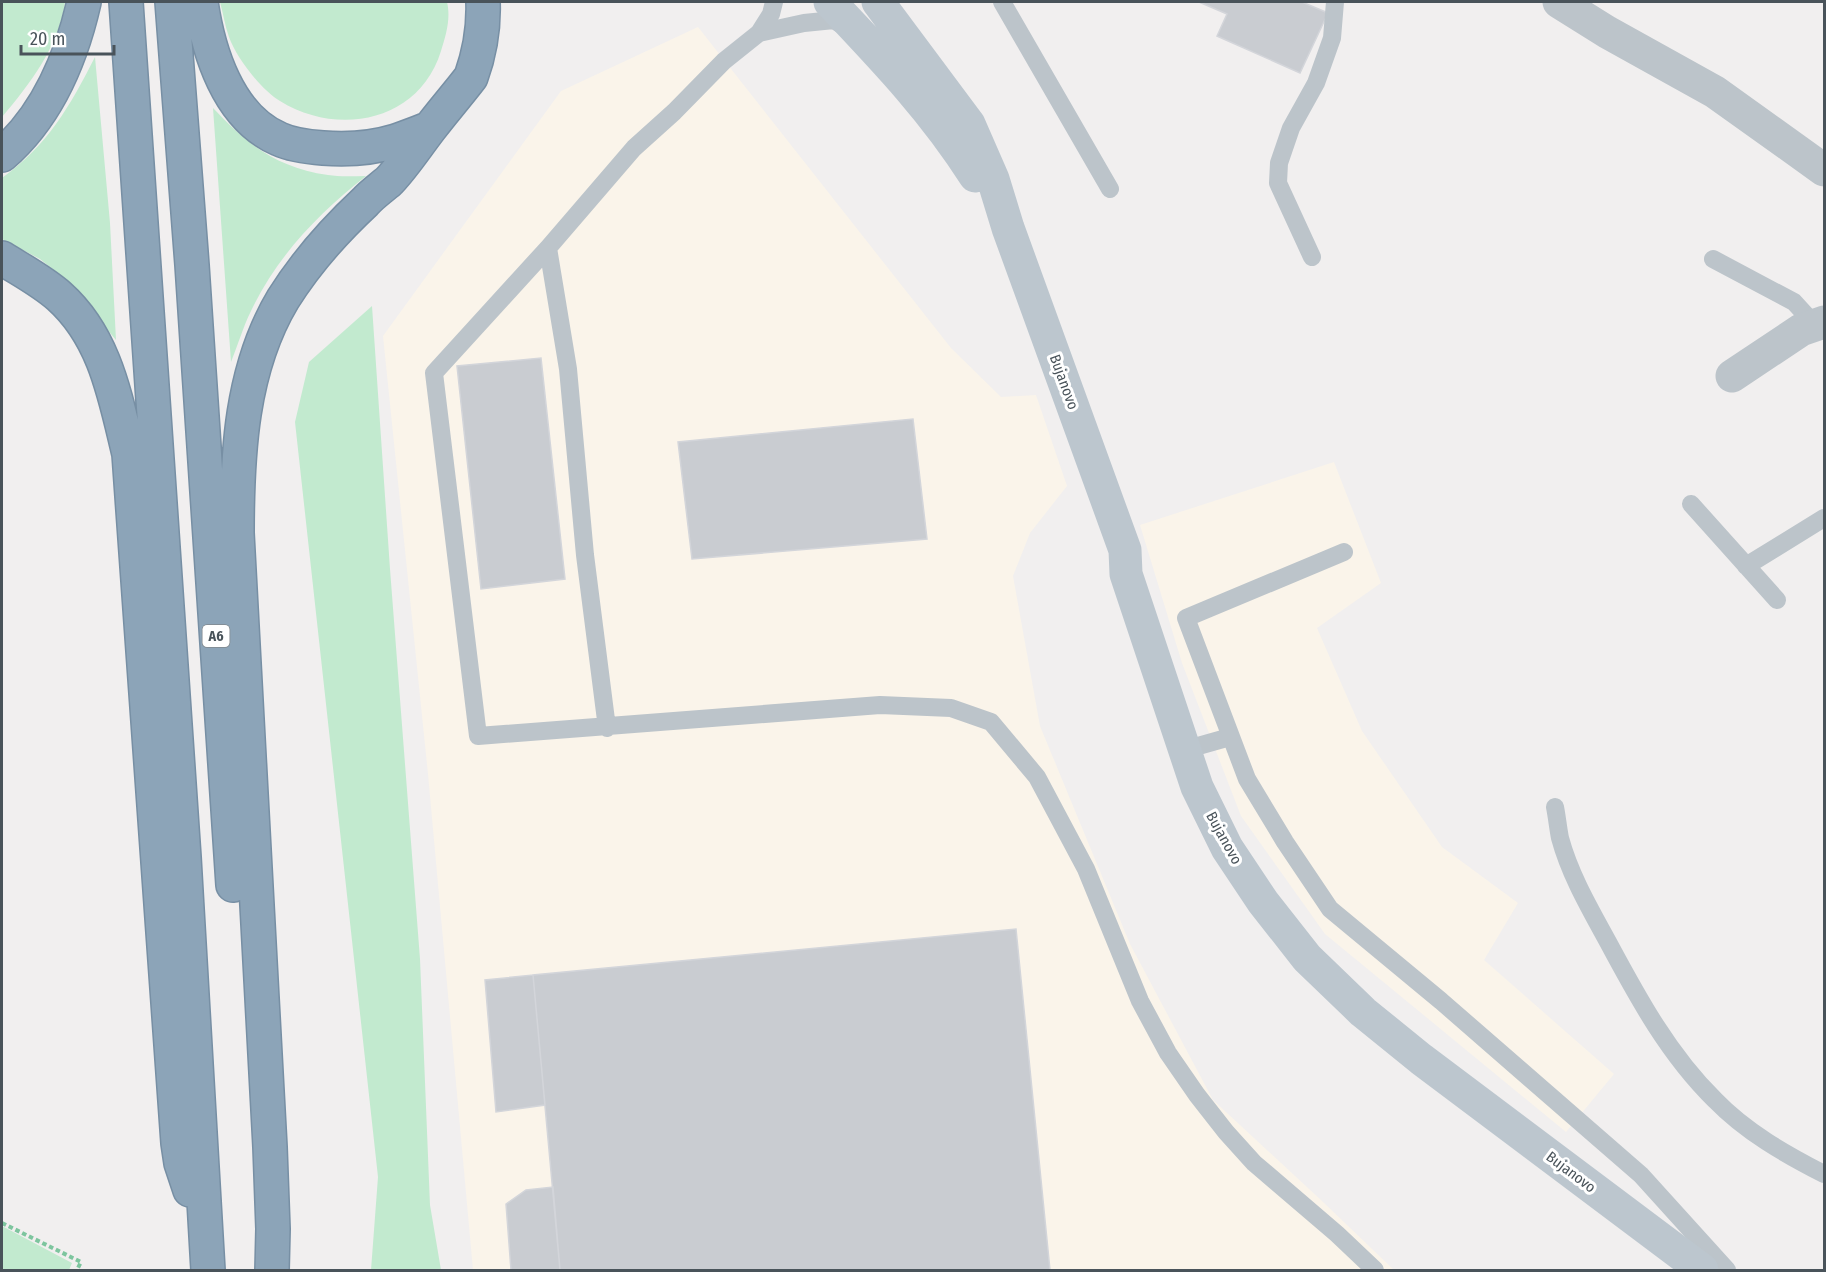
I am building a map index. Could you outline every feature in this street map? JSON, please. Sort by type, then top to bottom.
[{"type":"highway","points":[[2,155],[33,123],[55,86],[70,49],[84,2]]},
{"type":"highway","points":[[126,2],[184,857],[208,1270]]},
{"type":"highway","name":"A6","points":[[172,2],[232,869],[255,1270]]},
{"type":"highway","points":[[201,2],[213,58],[228,89],[258,126],[279,140],[308,147],[339,150],[395,141],[430,128]]},
{"type":"highway","points":[[272,1270],[270,1147],[237,533],[237,468],[243,420],[255,367],[283,299],[323,246],[408,159],[471,77],[481,48],[483,2]]},
{"type":"highway","points":[[2,258],[58,295],[75,312],[92,335],[115,395],[129,454],[178,1143],[185,1176],[207,1232]]},
{"type":"main road","name":"Bujanovo","points":[[830,2],[906,83],[951,138],[1008,228]]},
{"type":"main road","name":"Bujanovo","points":[[878,2],[969,124],[993,179],[1008,228],[1125,550],[1126,574],[1184,750],[1197,787],[1227,848],[1263,902],[1307,958],[1363,1012],[1421,1059],[1702,1270]]},
{"type":"street","points":[[1559,2],[1607,32],[1716,92],[1824,170]]},
{"type":"street","points":[[1732,376],[1792,335],[1820,324]]},
{"type":"lane","points":[[774,2],[771,14],[759,33],[724,61],[674,112],[634,148],[548,248],[434,373],[478,736],[607,728],[880,705],[951,708],[991,722],[1036,777],[1086,868],[1140,1001],[1168,1053],[1197,1095],[1254,1163],[1375,1270]]},
{"type":"lane","points":[[1002,2],[1110,189]]},
{"type":"lane","points":[[1312,257],[1278,183],[1279,163],[1291,128],[1316,83],[1332,38],[1335,2]]},
{"type":"lane","points":[[759,33],[804,23],[834,20],[869,44]]},
{"type":"lane","points":[[548,248],[567,369],[585,555],[607,728]]},
{"type":"lane","points":[[1713,259],[1794,302],[1820,324]]},
{"type":"lane","points":[[1691,504],[1778,600]]},
{"type":"lane","points":[[1746,566],[1824,518]]},
{"type":"lane","points":[[1344,552],[1186,618],[1247,779],[1285,842],[1330,909],[1441,1001],[1641,1175],[1727,1270]]},
{"type":"lane","points":[[1184,750],[1230,737]]},
{"type":"lane","points":[[1555,807],[1560,838],[1583,896],[1634,992],[1666,1042],[1714,1100],[1751,1132],[1824,1174]]},
{"type":"lane","points":[[1656,1236],[1680,1270]]},
{"type":"path","points":[[2,1223],[81,1262],[77,1270]]},
{"type":"shaded area","points":[[698,27],[951,348],[1001,397],[1036,395],[1067,486],[1030,533],[1013,576],[1040,726],[1130,944],[1213,1100],[1394,1270],[473,1270],[428,774],[383,336],[561,91]]},
{"type":"shaded area","points":[[1334,462],[1381,583],[1317,628],[1362,731],[1442,847],[1518,903],[1484,960],[1614,1074],[1566,1132],[1325,934],[1241,816],[1182,663],[1140,525]]},
{"type":"green space","points":[[2,2],[65,2],[57,34],[42,64],[2,117]]},
{"type":"green space","points":[[220,2],[447,2],[448,20],[441,51],[430,75],[415,94],[396,108],[374,116],[351,120],[327,118],[303,112],[273,96],[257,81],[232,45]]},
{"type":"green space","points":[[95,57],[110,223],[116,340],[66,280],[40,259],[2,239],[2,178],[32,152],[56,124]]},
{"type":"green space","points":[[213,108],[251,143],[293,167],[328,175],[366,176],[316,220],[286,254],[261,291],[248,317],[231,362]]},
{"type":"green space","points":[[372,306],[420,959],[430,1205],[441,1270],[371,1270],[378,1177],[295,422],[309,362]]},
{"type":"green space","points":[[2,1226],[72,1263],[69,1270],[2,1270]]},
{"type":"building","points":[[1199,2],[1302,2],[1328,13],[1300,73],[1217,36],[1227,14]]},
{"type":"building","points":[[541,358],[565,579],[481,589],[457,366]]},
{"type":"building","points":[[913,419],[927,539],[692,559],[678,442]]},
{"type":"building","points":[[1016,929],[1050,1270],[560,1270],[533,975]]},
{"type":"building","points":[[533,975],[545,1105],[496,1112],[485,980]]},
{"type":"building","points":[[553,1187],[560,1270],[511,1270],[506,1204],[526,1190]]}]
